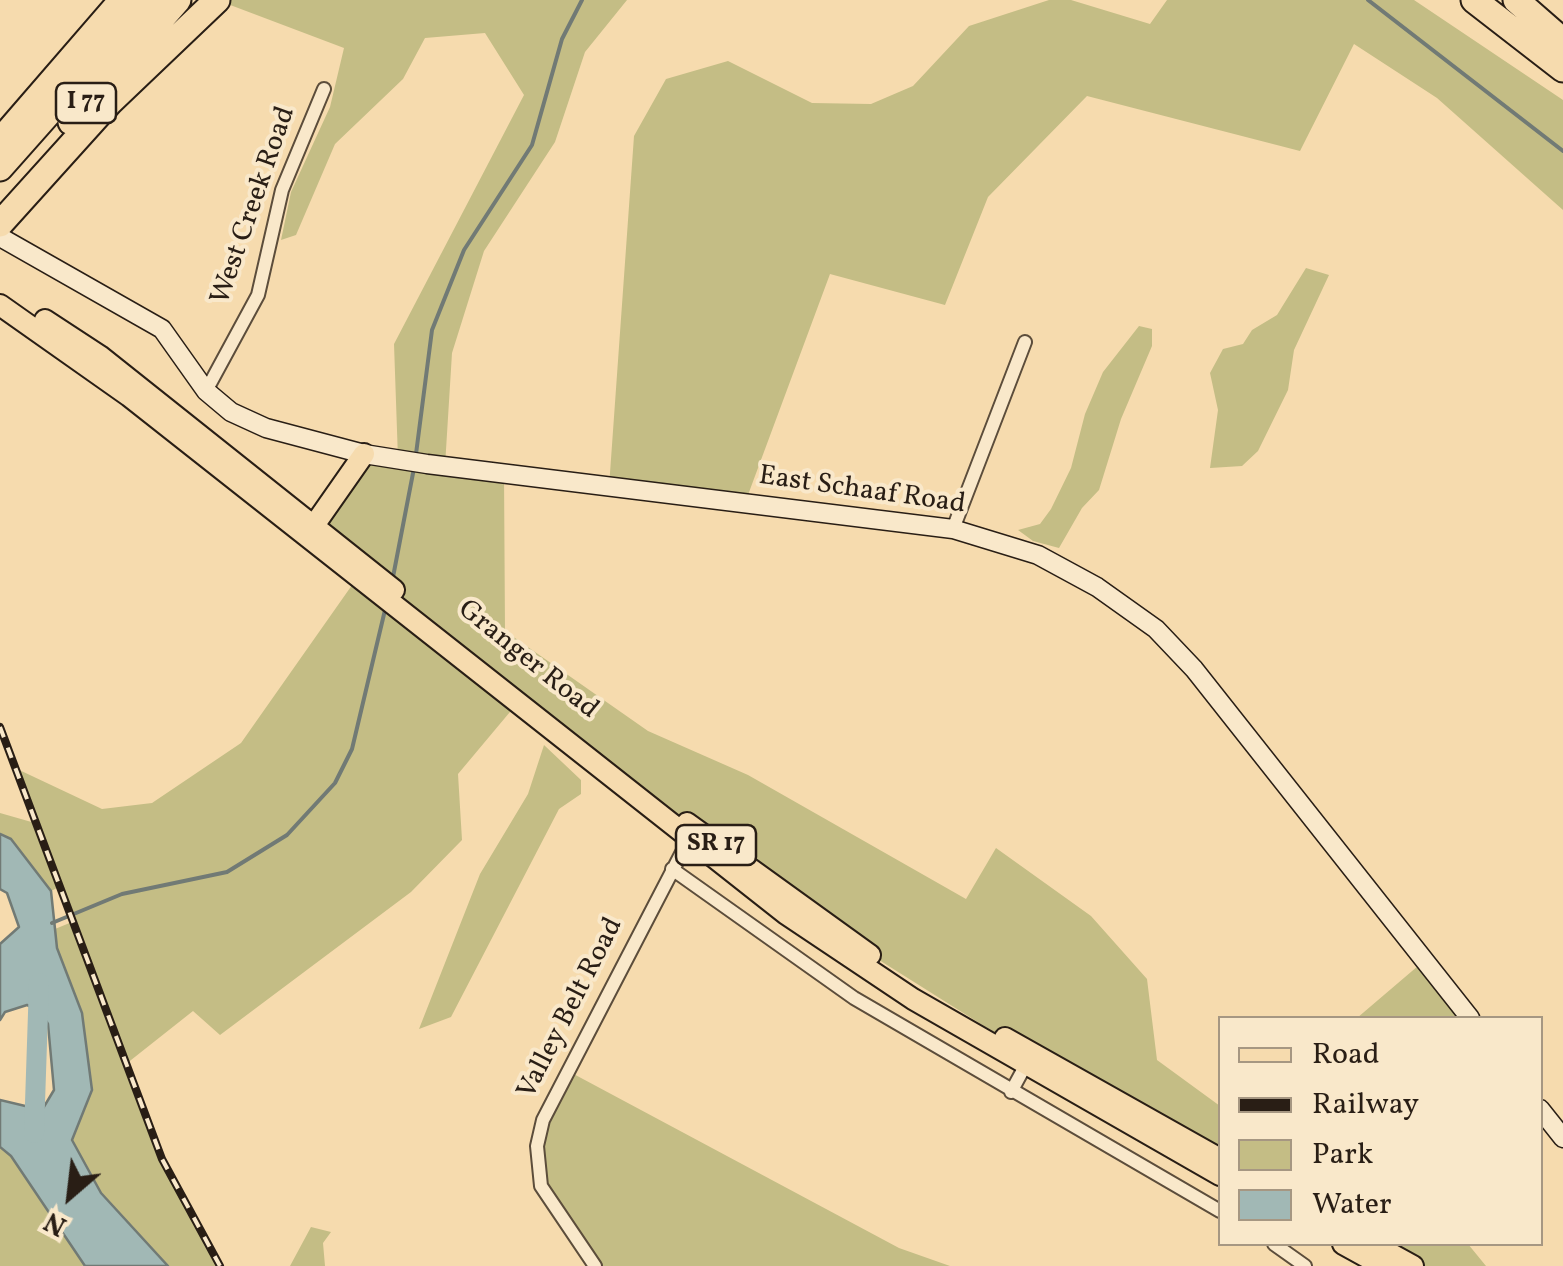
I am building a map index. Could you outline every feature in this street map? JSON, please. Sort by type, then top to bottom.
[{"type":"highway","points":[[0,141],[122,0]]},
{"type":"highway","name":"I 77","points":[[0,168],[150,0]]},
{"type":"highway","name":"I 77","points":[[0,212],[92,95],[178,0]]},
{"type":"highway","points":[[0,224],[110,102],[217,0]]},
{"type":"highway","points":[[1474,0],[1563,70]]},
{"type":"highway","points":[[1516,0],[1563,41]]},
{"type":"main road","name":"Granger Road","points":[[0,295],[96,362],[827,943],[1218,1175]]},
{"type":"main road","name":"Granger Road","points":[[0,305],[96,362]]},
{"type":"main road","points":[[310,531],[364,454]]},
{"type":"main road","name":"Granger Road","points":[[1029,1060],[1218,1158]]},
{"type":"main road","points":[[1351,1246],[1415,1266]]},
{"type":"street","name":"West Creek Road","points":[[206,391],[258,294],[282,190],[324,89]]},
{"type":"street","name":"East Schaaf Road","points":[[0,237],[162,330],[206,391],[231,412],[266,428],[398,460],[953,529],[1038,556],[1098,587],[1156,629],[1299,799],[1468,1016]]},
{"type":"street","points":[[953,529],[1026,342]]},
{"type":"street","name":"Valley Belt Road","points":[[596,1266],[541,1186],[537,1146],[542,1120],[691,834]]},
{"type":"street","points":[[672,869],[854,998],[1218,1210]]},
{"type":"street","points":[[1011,1092],[1029,1060]]},
{"type":"street","points":[[1543,1114],[1563,1138]]},
{"type":"street","points":[[1277,1246],[1306,1266]]},
{"type":"green space","points":[[217,0],[627,0],[585,52],[555,142],[484,251],[452,353],[445,466],[504,474],[505,631],[648,731],[748,775],[966,899],[996,848],[1091,916],[1147,979],[1157,1060],[1218,1105],[1218,1158],[984,1026],[860,948],[694,828],[525,694],[458,774],[462,840],[411,892],[220,1035],[193,1011],[126,1064],[169,1169],[220,1266],[168,1266],[101,1193],[72,1140],[92,1090],[82,1013],[57,948],[55,929],[72,922],[59,887],[51,891],[11,839],[0,834],[0,813],[35,823],[15,768],[102,809],[152,803],[241,743],[357,578],[315,525],[364,454],[398,459],[394,344],[524,95],[485,33],[425,38],[403,79],[335,144],[296,235],[281,240],[291,192],[330,107],[344,48]]},
{"type":"green space","points":[[1049,0],[1071,0],[1150,24],[1167,0],[1414,0],[1563,100],[1563,210],[1437,98],[1354,44],[1300,151],[1087,96],[988,197],[945,305],[830,274],[745,503],[609,487],[634,136],[666,79],[728,61],[812,103],[871,104],[913,86],[969,26]]},
{"type":"green space","points":[[1306,268],[1329,275],[1294,350],[1288,390],[1258,451],[1242,466],[1210,468],[1218,410],[1210,373],[1223,349],[1243,344],[1252,330],[1277,315]]},
{"type":"green space","points":[[1139,326],[1152,329],[1152,346],[1121,419],[1099,490],[1082,508],[1059,548],[1033,541],[1018,530],[1040,524],[1051,509],[1071,468],[1085,414],[1103,372]]},
{"type":"green space","points":[[544,745],[581,780],[581,794],[559,809],[451,1017],[419,1029],[480,874],[528,794]]},
{"type":"green space","points":[[1425,960],[1468,1016],[1359,1016]]},
{"type":"green space","points":[[568,1071],[899,1248],[950,1266],[595,1266],[541,1186],[543,1120]]},
{"type":"green space","points":[[0,1147],[11,1156],[85,1266],[0,1266]]},
{"type":"green space","points":[[311,1227],[331,1232],[323,1243],[325,1266],[290,1266]]},
{"type":"green space","points":[[1377,1246],[1470,1246],[1486,1266],[1417,1266]]},
{"type":"water","points":[[0,834],[11,839],[51,891],[57,948],[82,1013],[92,1090],[72,1140],[101,1193],[168,1266],[85,1266],[11,1156],[0,1147],[0,1100],[42,1110],[54,1090],[48,1024],[40,1011],[27,1005],[5,1012],[0,1020],[0,944],[19,927],[7,893],[0,889]]},
{"type":"waterway","points":[[416,454],[432,330],[464,250],[532,145],[562,39],[582,0]]},
{"type":"waterway","points":[[1368,0],[1563,151]]},
{"type":"waterway","points":[[393,577],[414,468]]},
{"type":"waterway","points":[[52,923],[122,894],[227,872],[287,835],[335,783],[352,749],[385,610]]},
{"type":"waterway","points":[[34,1133],[39,983]]},
{"type":"railway","points":[[0,727],[162,1159],[220,1266]]}]
